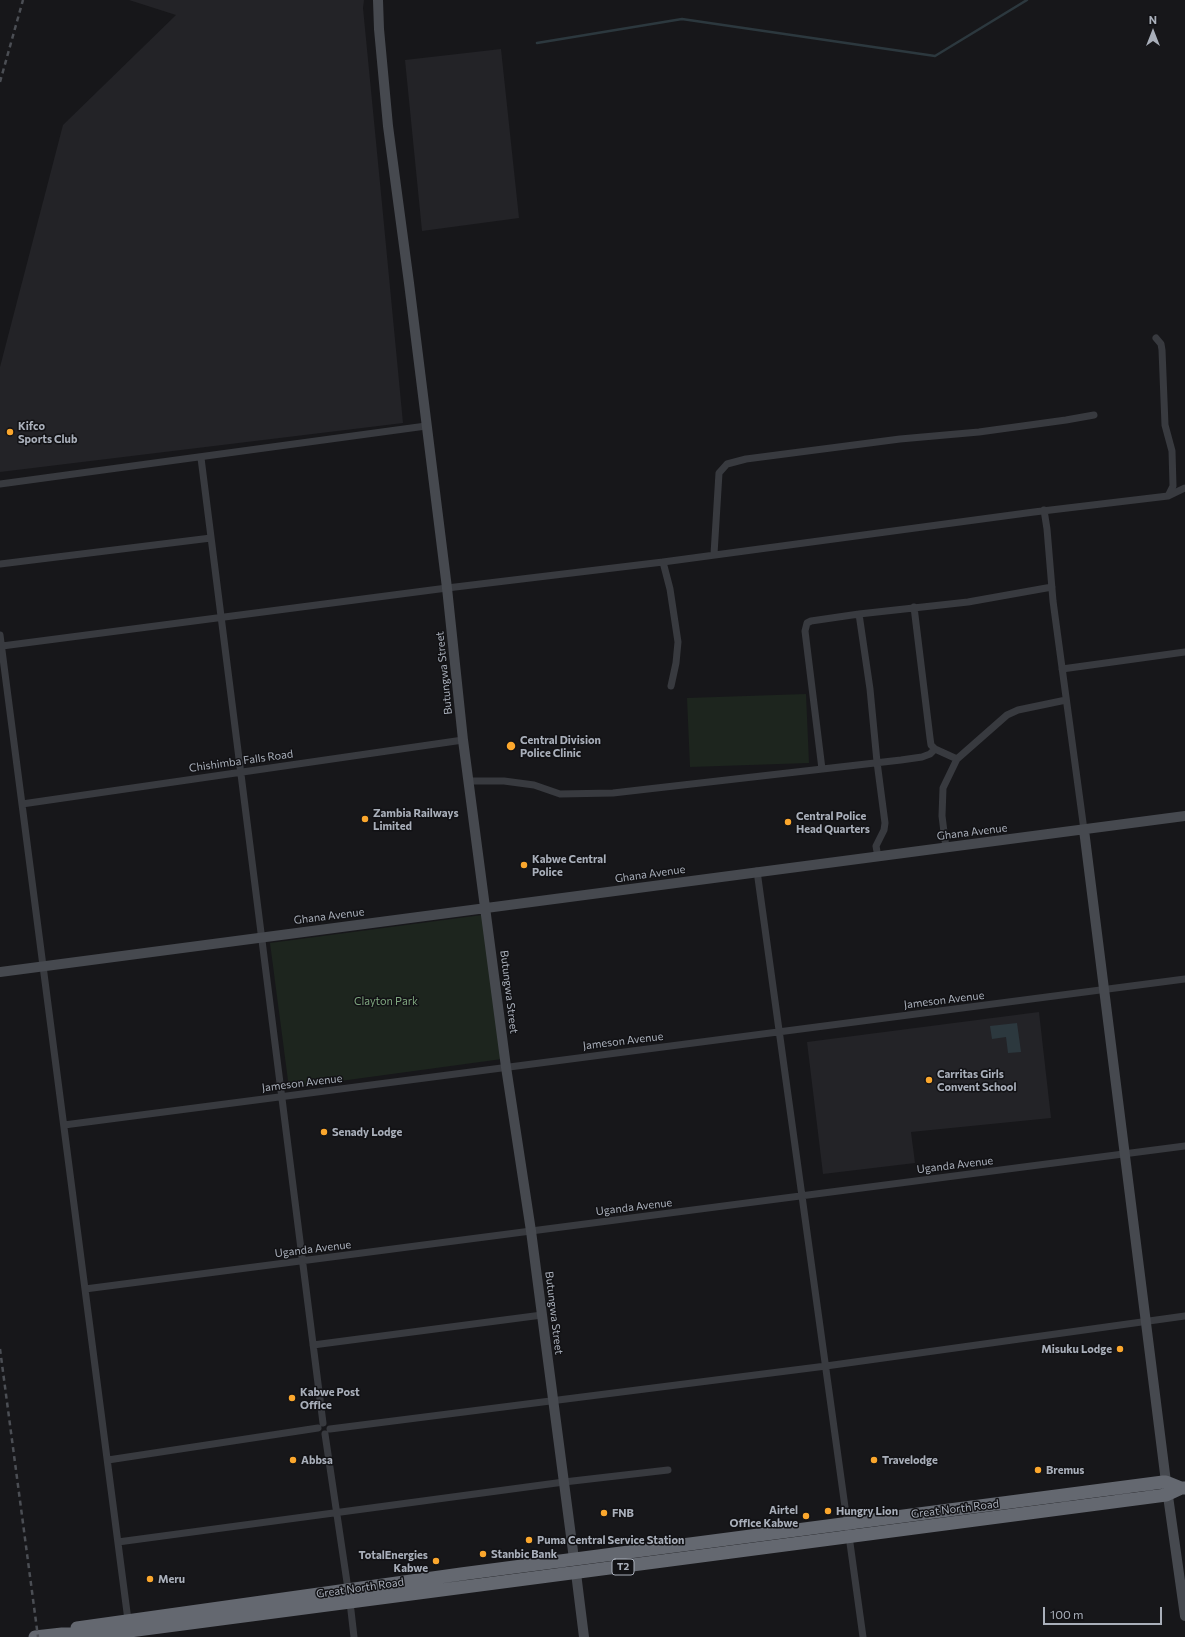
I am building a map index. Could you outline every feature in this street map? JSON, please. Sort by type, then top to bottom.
[{"type":"highway","name":"Great North Road","points":[[35,1637],[62,1634],[107,1634],[130,1629],[349,1596],[461,1574],[848,1523],[1168,1488],[1183,1488]]},
{"type":"highway","name":"Great North Road","points":[[349,1596],[483,1585],[716,1555],[849,1537],[1168,1488]]},
{"type":"highway","points":[[734,1538],[731,1545],[736,1552]]},
{"type":"highway","points":[[716,1541],[720,1544],[721,1549],[716,1555]]},
{"type":"highway","points":[[482,1572],[478,1574],[477,1579],[479,1583],[483,1585]]},
{"type":"highway","points":[[461,1574],[466,1580],[463,1587]]},
{"type":"main road","name":"Butungwa Street","points":[[378,0],[379,29],[388,126],[447,588],[463,740],[470,781],[506,1067],[531,1231],[574,1559]]},
{"type":"main road","name":"Ghana Avenue","points":[[0,972],[1185,816]]},
{"type":"main road","points":[[1084,830],[1185,1616]]},
{"type":"main road","points":[[576,1572],[584,1637]]},
{"type":"street","points":[[1156,338],[1161,344],[1162,350],[1165,425],[1172,451],[1173,486],[1168,496]]},
{"type":"street","points":[[714,554],[719,474],[727,464],[746,459],[900,439],[979,432],[1066,420],[1094,414]]},
{"type":"street","points":[[0,484],[201,458],[426,426]]},
{"type":"street","points":[[201,458],[313,1345],[320,1433],[826,1366],[1185,1316]]},
{"type":"street","points":[[2,646],[447,588],[663,562],[1044,510],[1168,496],[1185,488]]},
{"type":"street","points":[[1044,510],[1062,669],[1084,830]]},
{"type":"street","points":[[0,564],[211,538]]},
{"type":"street","points":[[663,562],[670,589],[678,642],[676,663],[671,686]]},
{"type":"street","points":[[822,769],[805,627],[807,623],[811,621],[859,614],[968,602],[1052,587]]},
{"type":"street","points":[[914,607],[931,745],[935,749],[957,759]]},
{"type":"street","points":[[859,614],[870,689],[876,762],[885,823],[884,830],[876,846],[878,857]]},
{"type":"street","points":[[0,635],[130,1629]]},
{"type":"street","points":[[1062,669],[1185,652]]},
{"type":"street","points":[[946,848],[942,816],[943,788],[957,759],[1006,715],[1018,710],[1066,700]]},
{"type":"street","name":"Chishimba Falls Road","points":[[22,804],[463,740]]},
{"type":"street","points":[[470,781],[504,781],[534,785],[560,794],[613,793],[922,757],[930,754],[935,749]]},
{"type":"street","points":[[757,872],[863,1637]]},
{"type":"street","name":"Jameson Avenue","points":[[64,1125],[1185,979]]},
{"type":"street","name":"Uganda Avenue","points":[[85,1290],[1185,1146]]},
{"type":"street","points":[[313,1345],[542,1315]]},
{"type":"street","points":[[108,1460],[328,1424],[337,1513],[354,1637]]},
{"type":"street","points":[[118,1542],[564,1482],[668,1470]]},
{"type":"shaded area","points":[[129,0],[364,0],[363,8],[403,423],[0,472],[0,367],[63,125],[176,15]]},
{"type":"shaded area","points":[[501,49],[519,218],[422,231],[405,60]]},
{"type":"shaded area","name":"Carritas Girls Convent School","points":[[1039,1012],[1051,1118],[911,1132],[915,1163],[823,1174],[807,1042]]},
{"type":"shaded area","points":[[1017,1023],[1021,1052],[1008,1053],[1006,1037],[992,1039],[990,1026]]},
{"type":"green space","points":[[806,694],[809,763],[690,767],[687,698]]},
{"type":"green space","name":"Clayton Park","points":[[482,915],[502,1059],[289,1088],[270,943]]},
{"type":"waterway","points":[[537,43],[682,19],[935,56],[1027,0]]},
{"type":"railway","points":[[0,82],[23,0]]},
{"type":"railway","points":[[0,1349],[38,1637]]},
{"type":"place","name":"Kifco Sports Club","points":[[10,432]]},
{"type":"place","name":"Central Division Police Clinic","points":[[511,746]]},
{"type":"place","name":"Zambia Railways Limited","points":[[365,819]]},
{"type":"place","name":"Central Police Head Quarters","points":[[788,822]]},
{"type":"place","name":"Kabwe Central Police","points":[[524,865]]},
{"type":"place","name":"Carritas Girls Convent School","points":[[929,1080]]},
{"type":"place","name":"Senady Lodge","points":[[324,1132]]},
{"type":"place","name":"Misuku Lodge","points":[[1120,1349]]},
{"type":"place","name":"Kabwe Post Office","points":[[292,1398]]},
{"type":"place","name":"Abbsa","points":[[293,1460]]},
{"type":"place","name":"Travelodge","points":[[874,1460]]},
{"type":"place","name":"Bremus","points":[[1038,1470]]},
{"type":"place","name":"Hungry Lion","points":[[828,1511]]},
{"type":"place","name":"FNB","points":[[604,1513]]},
{"type":"place","name":"Airtel Office Kabwe","points":[[806,1516]]},
{"type":"place","name":"Puma Central Service Station","points":[[529,1540]]},
{"type":"place","name":"Stanbic Bank","points":[[483,1554]]},
{"type":"place","name":"TotalEnergies Kabwe","points":[[436,1561]]},
{"type":"place","name":"Meru","points":[[150,1579]]}]
